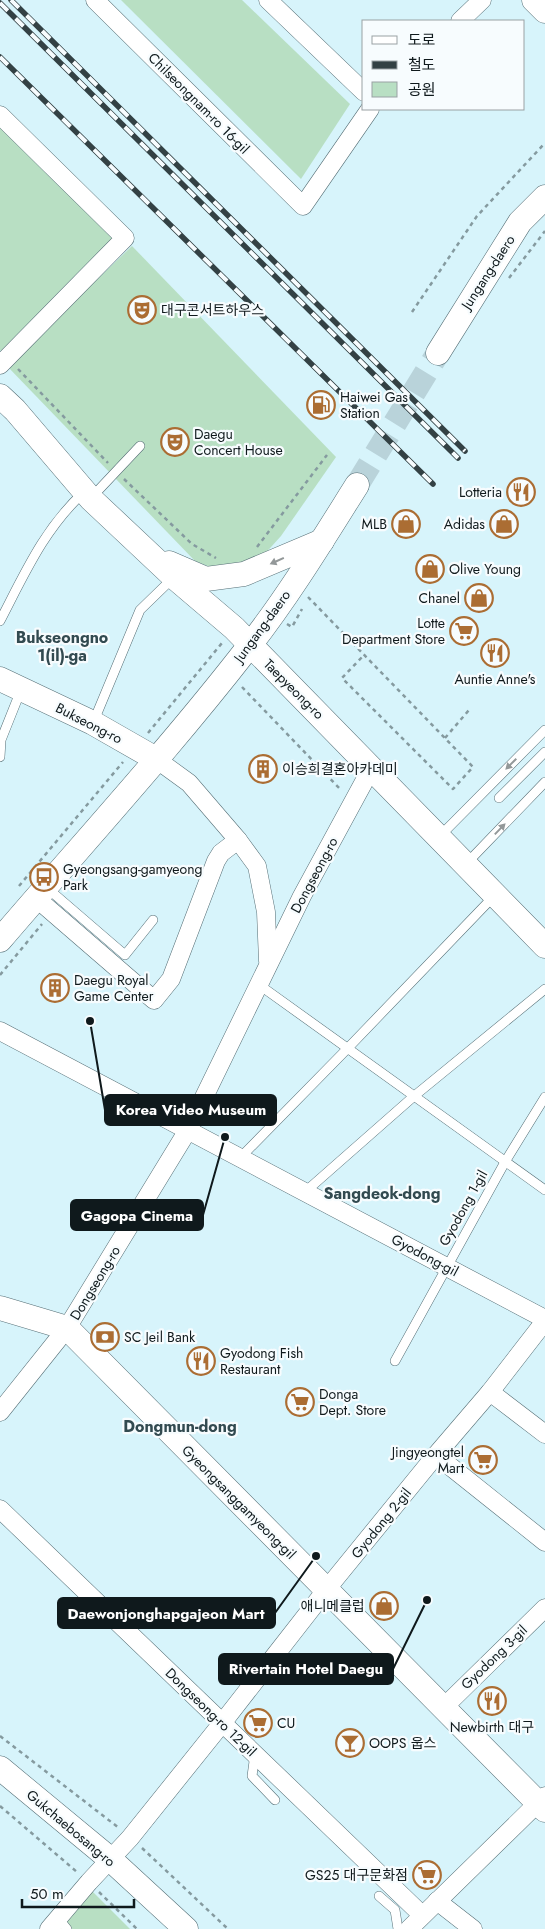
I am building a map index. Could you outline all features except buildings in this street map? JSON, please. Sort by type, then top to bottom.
[{"type":"main road","points":[[534,0],[545,11]]},
{"type":"main road","name":"Jungang-daero","points":[[438,353],[520,222],[545,197]]},
{"type":"main road","name":"Taepyeong-ro","points":[[0,396],[88,495],[174,576],[242,636],[545,946]]},
{"type":"main road","name":"Jungang-daero","points":[[0,940],[38,896],[146,753],[322,541],[357,485]]},
{"type":"main road","points":[[150,554],[206,579],[248,574],[322,541]]},
{"type":"main road","name":"Bukseong-ro","points":[[0,679],[93,723],[146,753]]},
{"type":"main road","name":"Gyeongsanggamyeong-gil","points":[[0,1308],[68,1328],[326,1590],[543,1803]]},
{"type":"main road","name":"Gukchaebosang-ro","points":[[0,1768],[110,1859],[186,1929]]},
{"type":"street","name":"Chilseongnam-ro 16-gil","points":[[96,0],[303,206],[369,110]]},
{"type":"street","points":[[268,0],[362,90]]},
{"type":"street","points":[[461,20],[482,0]]},
{"type":"street","points":[[0,115],[125,238],[4,361]]},
{"type":"street","points":[[146,753],[189,782],[238,840],[257,866],[266,912],[268,964]]},
{"type":"street","name":"Dongseong-ro","points":[[0,1412],[68,1328],[188,1130],[302,896],[372,767]]},
{"type":"street","points":[[38,896],[154,1000],[171,979],[216,861],[221,854],[238,840]]},
{"type":"street","name":"Gyodong-gil","points":[[0,1031],[545,1320]]},
{"type":"street","name":"Gyodong 2-gil","points":[[58,1925],[89,1882],[130,1838],[326,1590],[490,1392],[545,1320]]},
{"type":"street","points":[[490,1392],[545,1434]]},
{"type":"street","points":[[436,1455],[545,1542]]},
{"type":"street","name":"Dongseong-ro 12-gil","points":[[0,1508],[422,1915]]},
{"type":"street","name":"Gyodong 3-gil","points":[[444,1707],[545,1608]]},
{"type":"street","points":[[410,1929],[437,1900],[543,1803]]},
{"type":"street","points":[[437,1900],[473,1929]]},
{"type":"lane","points":[[0,621],[40,543],[71,504],[88,495],[116,471],[140,446]]},
{"type":"lane","points":[[93,723],[140,610],[174,576]]},
{"type":"lane","points":[[0,757],[1,740],[22,690]]},
{"type":"lane","points":[[440,837],[544,734]]},
{"type":"lane","points":[[499,798],[545,752]]},
{"type":"lane","points":[[466,864],[545,782]]},
{"type":"lane","points":[[240,1158],[347,1050],[495,894]]},
{"type":"lane","points":[[38,896],[125,955],[153,920]]},
{"type":"lane","points":[[258,984],[347,1050],[545,1190]]},
{"type":"lane","points":[[305,1192],[413,1096],[545,989]]},
{"type":"lane","name":"Gyodong 1-gil","points":[[395,1361],[505,1162],[545,1097]]},
{"type":"lane","points":[[255,1754],[252,1776],[275,1800]]},
{"type":"lane","points":[[379,1896],[395,1910],[398,1929]]},
{"type":"path","points":[[412,312],[477,216],[545,143]]},
{"type":"path","points":[[4,361],[192,544],[215,558],[224,560]]},
{"type":"path","points":[[256,548],[327,455]]},
{"type":"path","points":[[308,597],[473,767],[453,789],[342,678],[364,655]]},
{"type":"path","points":[[0,975],[38,896],[146,753],[242,636]]},
{"type":"path","points":[[237,694],[243,686],[353,802]]},
{"type":"path","points":[[444,738],[469,710]]},
{"type":"path","points":[[0,1806],[89,1882],[137,1929]]},
{"type":"green space","points":[[121,0],[242,0],[350,104],[301,179]]},
{"type":"green space","points":[[0,115],[125,238],[7,357],[0,350]]},
{"type":"green space","points":[[132,246],[336,457],[281,536],[262,557],[223,572],[195,561],[7,366]]},
{"type":"green space","points":[[92,1891],[130,1929],[58,1929]]},
{"type":"tunnel","points":[[357,485],[438,353]]},
{"type":"railway","points":[[11,0],[465,451]]},
{"type":"railway","points":[[0,3],[458,458]]},
{"type":"railway","points":[[0,57],[433,484]]},
{"type":"place","name":"대구콘서트하우스","points":[[142,310]]},
{"type":"place","name":"Haiwei Gas Station","points":[[321,405]]},
{"type":"place","name":"Daegu Concert House","points":[[175,442]]},
{"type":"place","name":"Lotteria","points":[[521,492]]},
{"type":"place","name":"MLB","points":[[406,524]]},
{"type":"place","name":"Adidas","points":[[504,524]]},
{"type":"place","name":"Olive Young","points":[[430,569]]},
{"type":"place","name":"Chanel","points":[[479,598]]},
{"type":"place","name":"Lotte Department Store","points":[[464,631]]},
{"type":"place","name":"Auntie Anne's","points":[[495,653]]},
{"type":"place","name":"이승희결혼아카데미","points":[[263,769]]},
{"type":"place","name":"Gyeongsang-gamyeong Park","points":[[44,877]]},
{"type":"place","name":"Daegu Royal Game Center","points":[[55,988]]},
{"type":"place","name":"Korea Video Museum","points":[[90,1021]]},
{"type":"place","name":"Gagopa Cinema","points":[[225,1137]]},
{"type":"place","name":"SC Jeil Bank","points":[[105,1337]]},
{"type":"place","name":"Gyodong Fish Restaurant","points":[[201,1361]]},
{"type":"place","name":"Donga Dept. Store","points":[[300,1402]]},
{"type":"place","name":"Jingyeongtel Mart","points":[[483,1460]]},
{"type":"place","name":"Daewonjonghapgajeon Mart","points":[[316,1556]]},
{"type":"place","name":"Rivertain Hotel Daegu","points":[[427,1600]]},
{"type":"place","name":"애니메클럽","points":[[384,1606]]},
{"type":"place","name":"Newbirth 대구","points":[[492,1701]]},
{"type":"place","name":"CU","points":[[258,1723]]},
{"type":"place","name":"OOPS 웁스","points":[[350,1743]]},
{"type":"place","name":"GS25 대구문화점","points":[[427,1875]]},
{"type":"district","name":"Bukseongno 1(il)-ga","points":[[62,646]]},
{"type":"district","name":"Sangdeok-dong","points":[[382,1193]]},
{"type":"district","name":"Dongmun-dong","points":[[180,1426]]}]
